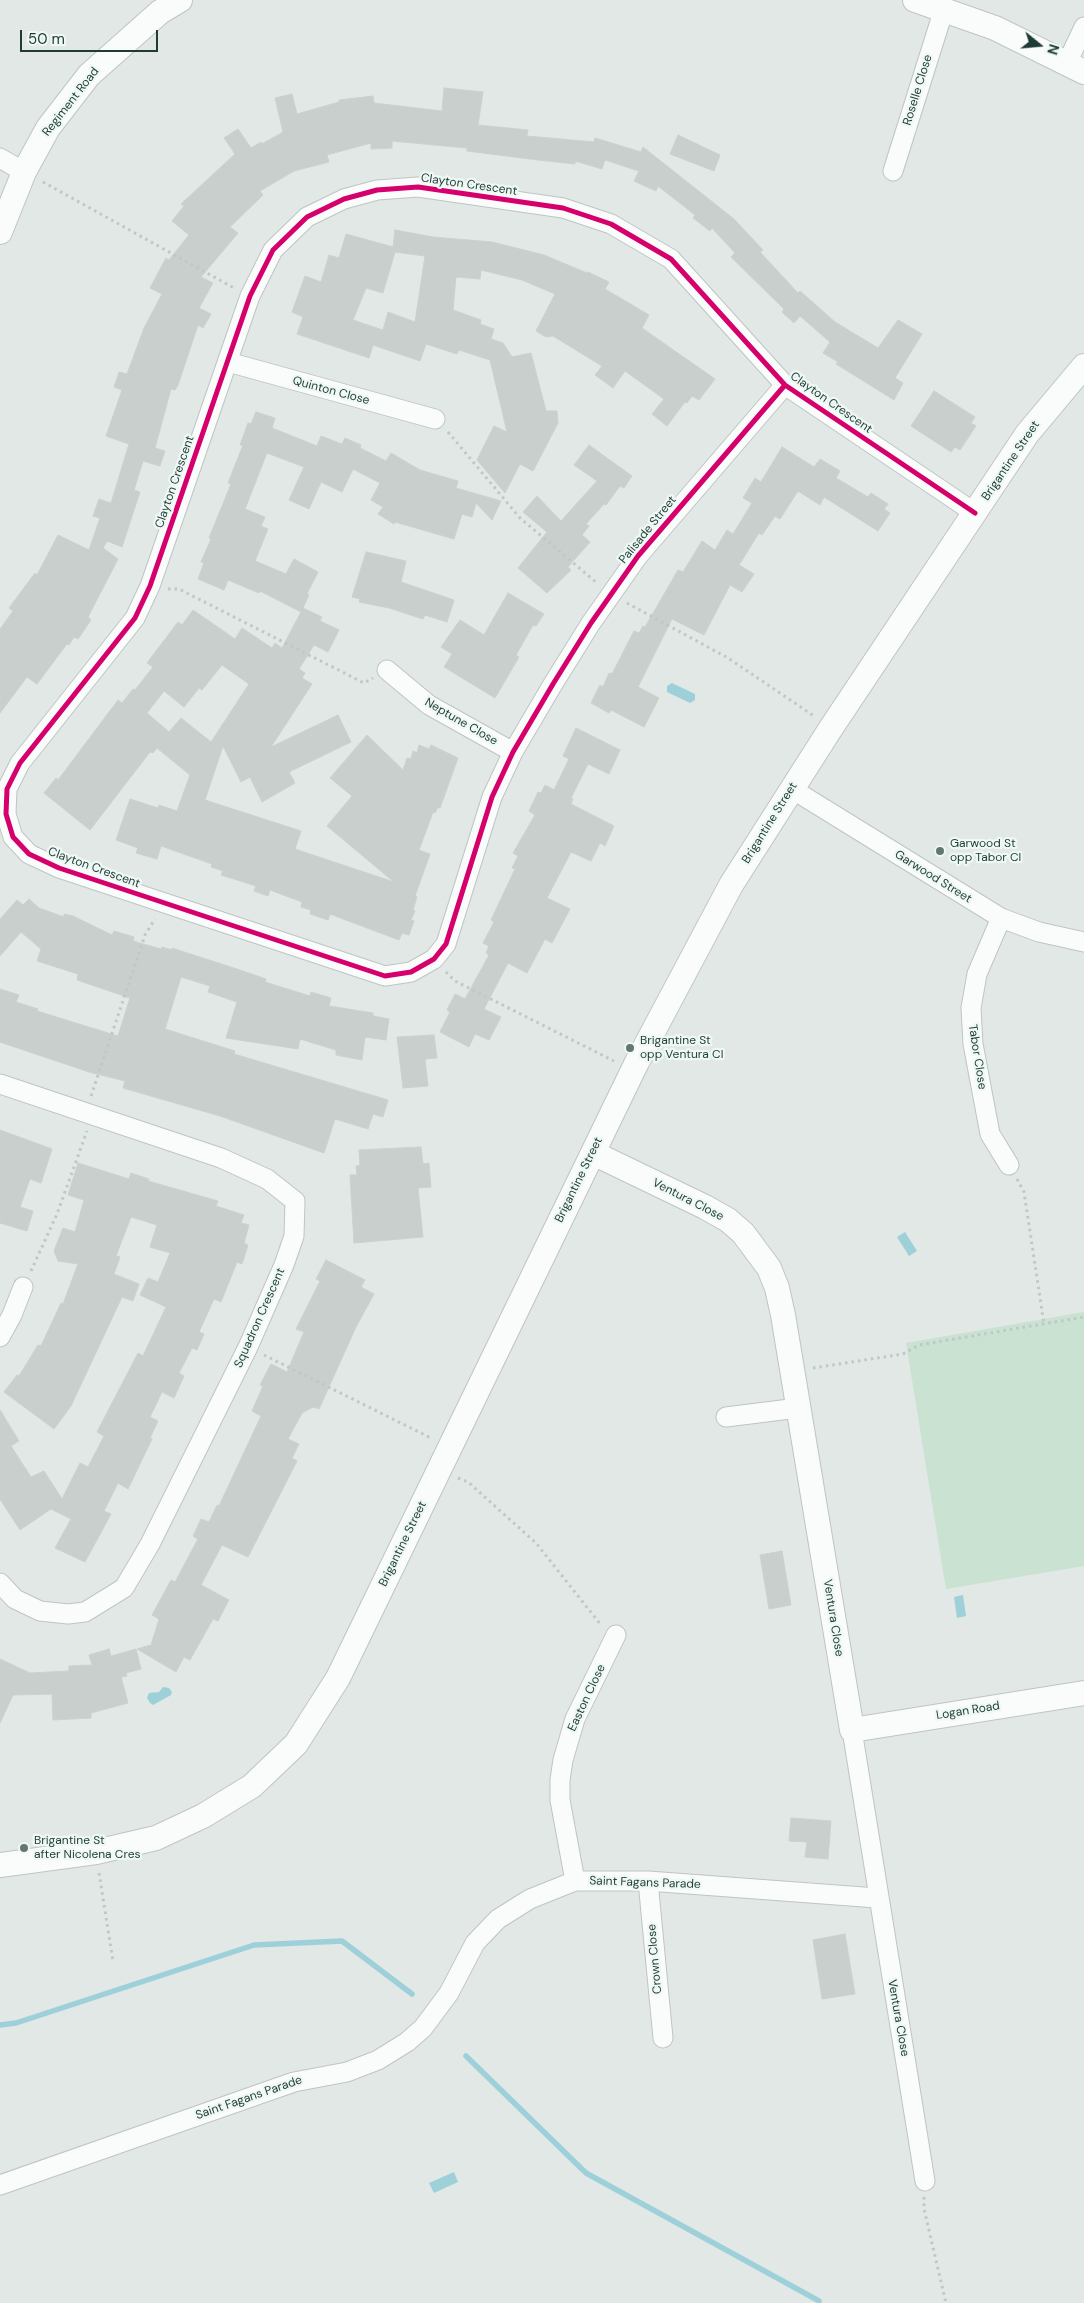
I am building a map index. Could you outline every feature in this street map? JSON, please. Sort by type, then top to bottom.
[{"type":"street","points":[[914,0],[995,28],[1076,68],[1084,27]]},
{"type":"street","name":"Regiment Road","points":[[0,232],[24,172],[48,128],[89,75],[164,4]]},
{"type":"street","name":"Roselle Close","points":[[893,171],[944,9]]},
{"type":"street","points":[[0,158],[24,172]]},
{"type":"street","name":"Clayton Crescent","points":[[513,752],[486,812],[446,944],[434,960],[411,972],[385,976],[59,868],[29,854],[13,837],[6,814],[7,789],[20,763],[135,618],[150,586],[250,296],[273,250],[307,217],[344,199],[377,190],[418,187],[563,208],[611,224],[671,259],[785,385],[976,513]]},
{"type":"street","name":"Quinton Close","points":[[228,362],[435,419]]},
{"type":"street","name":"Brigantine Street","points":[[0,1865],[96,1852],[156,1838],[202,1816],[252,1786],[296,1744],[338,1678],[592,1153],[637,1062],[726,893],[792,789],[976,513],[1026,434],[1080,377]]},
{"type":"street","name":"Palisade Street","points":[[513,752],[591,623],[633,563],[785,385]]},
{"type":"street","name":"Neptune Close","points":[[387,670],[429,705],[513,752]]},
{"type":"street","name":"Garwood Street","points":[[792,789],[1001,918],[1039,932],[1084,942]]},
{"type":"street","name":"Tabor Close","points":[[1001,918],[977,974],[970,1008],[973,1044],[990,1134],[1009,1166]]},
{"type":"street","name":"Squadron Crescent","points":[[0,1084],[221,1158],[267,1179],[295,1201],[294,1236],[284,1265],[248,1347],[150,1544],[124,1588],[85,1612],[68,1614],[40,1611],[15,1599],[0,1583]]},
{"type":"street","name":"Ventura Close","points":[[592,1153],[705,1206],[743,1233],[765,1262],[777,1288],[852,1730],[877,1898],[925,2181]]},
{"type":"street","points":[[0,1337],[12,1315],[23,1287]]},
{"type":"street","points":[[726,1418],[798,1408]]},
{"type":"street","name":"Easton Close","points":[[575,1881],[560,1800],[561,1770],[575,1719],[615,1638]]},
{"type":"street","name":"Logan Road","points":[[852,1730],[1084,1693]]},
{"type":"street","name":"Saint Fagans Parade","points":[[0,2185],[294,2082],[347,2072],[378,2060],[406,2042],[423,2028],[449,1992],[475,1943],[498,1919],[530,1899],[575,1881],[648,1881],[877,1898]]},
{"type":"street","name":"Crown Close","points":[[648,1881],[662,2038]]},
{"type":"path","points":[[24,172],[250,296]]},
{"type":"path","points":[[150,586],[163,589],[179,589],[364,682],[387,670]]},
{"type":"path","points":[[434,960],[455,981],[610,1060],[637,1062]]},
{"type":"path","points":[[1009,1166],[1024,1192],[1044,1324]]},
{"type":"path","points":[[792,1371],[903,1354],[920,1345],[1084,1317]]},
{"type":"path","points":[[248,1347],[450,1447]]},
{"type":"path","points":[[439,1469],[468,1482],[536,1543],[615,1638]]},
{"type":"path","points":[[96,1852],[113,1961]]},
{"type":"path","points":[[925,2181],[924,2209],[946,2303]]},
{"type":"green space","points":[[1084,1312],[1084,1566],[946,1589],[906,1343]]},
{"type":"water","points":[[672,683],[695,694],[695,700],[690,703],[667,692],[667,686]]},
{"type":"water","points":[[905,1232],[917,1251],[909,1256],[897,1237]]},
{"type":"water","points":[[963,1595],[966,1616],[957,1618],[954,1597]]},
{"type":"water","points":[[163,1687],[169,1688],[172,1692],[171,1695],[153,1705],[150,1703],[147,1698],[149,1693],[159,1692]]},
{"type":"water","points":[[454,2172],[458,2182],[434,2193],[429,2183]]},
{"type":"building","points":[[444,88],[483,92],[478,125],[528,130],[527,136],[594,142],[595,138],[641,152],[643,147],[734,219],[763,250],[760,252],[798,293],[800,291],[835,322],[878,348],[898,320],[922,334],[895,378],[903,383],[894,400],[836,364],[838,362],[823,353],[830,342],[800,316],[794,323],[782,312],[784,309],[731,257],[735,253],[712,228],[710,231],[693,218],[695,215],[658,186],[656,191],[634,181],[639,171],[605,160],[602,169],[575,161],[575,164],[538,160],[467,151],[467,148],[392,141],[392,148],[371,149],[371,143],[327,155],[329,162],[294,171],[260,191],[263,195],[230,227],[238,233],[201,277],[213,283],[199,308],[211,314],[203,328],[198,325],[178,385],[175,390],[171,389],[155,448],[165,451],[160,466],[143,461],[134,490],[140,492],[122,547],[107,541],[103,548],[118,559],[88,617],[91,620],[78,639],[74,637],[69,645],[67,644],[37,684],[27,677],[0,713],[0,629],[13,611],[9,608],[35,573],[37,575],[58,535],[89,550],[100,518],[93,516],[99,499],[111,503],[129,444],[106,436],[122,390],[114,387],[119,372],[127,374],[144,328],[162,294],[150,288],[166,258],[169,260],[189,235],[172,221],[184,206],[181,204],[235,154],[224,138],[238,129],[251,148],[283,132],[275,98],[292,94],[297,114],[339,102],[339,100],[373,96],[374,103],[442,111]]},
{"type":"building","points":[[678,135],[720,155],[714,171],[670,154]]},
{"type":"building","points":[[395,230],[433,237],[492,242],[544,255],[588,272],[609,282],[605,289],[649,315],[642,328],[715,379],[699,400],[692,396],[687,403],[685,402],[667,426],[652,414],[664,399],[625,371],[613,388],[595,375],[602,366],[553,336],[546,337],[536,331],[555,294],[522,280],[481,270],[480,279],[456,277],[453,310],[481,320],[480,324],[494,329],[491,339],[503,343],[512,357],[531,353],[546,411],[557,411],[558,423],[533,471],[520,464],[505,493],[477,460],[494,426],[507,432],[490,360],[459,350],[457,354],[426,344],[420,361],[373,345],[369,358],[297,334],[303,317],[292,312],[305,276],[321,282],[329,255],[339,258],[346,234],[393,247]],"holes":[[[395,252],[425,256],[415,322],[388,312],[383,330],[353,320],[366,288],[383,293]]]},
{"type":"building","points":[[934,391],[975,417],[971,423],[976,426],[960,450],[955,447],[951,452],[911,426]]},
{"type":"building","points":[[256,412],[275,418],[272,428],[317,446],[321,436],[342,444],[345,438],[361,445],[360,448],[386,461],[391,453],[420,470],[458,481],[456,488],[501,501],[492,520],[476,503],[472,517],[462,514],[454,539],[395,522],[394,524],[378,514],[383,507],[371,500],[380,483],[353,469],[342,492],[321,482],[309,509],[289,500],[304,467],[267,453],[245,509],[265,517],[261,526],[268,529],[255,561],[286,574],[294,559],[318,572],[307,594],[309,595],[303,608],[322,617],[320,621],[339,630],[328,652],[314,645],[299,669],[305,673],[302,678],[312,684],[271,747],[338,715],[351,742],[289,772],[295,783],[262,802],[250,777],[241,782],[223,746],[205,800],[301,831],[295,849],[394,882],[327,826],[352,796],[330,778],[367,735],[403,770],[407,758],[411,759],[413,751],[417,753],[419,745],[429,749],[431,745],[458,758],[440,808],[438,807],[435,813],[433,812],[419,850],[430,854],[415,896],[417,897],[413,910],[415,911],[411,920],[414,921],[409,935],[402,933],[399,940],[330,914],[328,920],[310,914],[311,910],[301,907],[302,902],[270,890],[268,896],[254,891],[256,886],[221,875],[223,871],[211,867],[212,864],[161,846],[157,859],[136,853],[138,848],[116,840],[130,799],[158,808],[159,805],[177,811],[190,775],[157,748],[153,753],[150,752],[90,830],[44,793],[56,778],[58,780],[118,700],[122,703],[133,689],[135,690],[153,667],[147,663],[178,622],[182,625],[193,610],[235,639],[242,628],[272,648],[275,643],[282,648],[301,612],[260,591],[259,593],[228,580],[224,590],[198,579],[204,563],[201,562],[211,539],[209,538],[231,484],[228,483],[243,445],[240,445],[248,423],[251,424]],"holes":[[[222,665],[249,684],[211,742],[181,718],[169,732],[147,713],[164,691],[184,707],[199,688],[202,690]]]},
{"type":"building","points":[[589,445],[632,476],[624,488],[620,486],[606,505],[604,504],[586,524],[589,526],[582,535],[590,542],[568,567],[571,570],[547,593],[518,568],[547,532],[523,512],[537,496],[561,521],[597,481],[574,465]]},
{"type":"building","points":[[782,447],[814,467],[820,459],[840,471],[836,478],[868,497],[871,493],[888,504],[884,509],[890,513],[878,531],[824,497],[820,505],[798,491],[780,519],[775,516],[762,535],[759,533],[739,565],[754,574],[742,592],[730,585],[704,635],[672,619],[638,687],[659,698],[644,727],[611,710],[609,713],[591,703],[600,685],[603,687],[609,673],[612,674],[634,631],[639,633],[643,626],[645,627],[678,570],[683,572],[702,541],[715,550],[727,530],[733,534],[752,503],[743,498],[755,478],[761,482]]},
{"type":"building","points":[[366,552],[406,561],[401,582],[454,600],[447,622],[425,615],[423,619],[389,608],[359,602],[360,599],[352,597]]},
{"type":"building","points":[[508,593],[544,614],[536,626],[533,625],[516,655],[519,657],[495,698],[444,667],[452,654],[441,647],[460,620],[484,635]]},
{"type":"building","points":[[576,728],[620,750],[609,774],[588,764],[571,798],[573,799],[571,804],[614,826],[605,846],[600,843],[591,861],[571,852],[547,898],[570,909],[552,943],[545,939],[527,973],[508,963],[484,1009],[501,1017],[489,1040],[475,1034],[469,1047],[440,1032],[450,1012],[447,1010],[455,994],[465,999],[489,955],[486,953],[489,946],[483,943],[494,922],[491,920],[515,869],[512,868],[518,856],[513,853],[535,815],[529,811],[538,792],[541,793],[545,785],[554,790],[569,759],[563,756]]},
{"type":"building","points":[[29,899],[39,908],[64,917],[64,914],[73,916],[112,935],[114,931],[134,937],[133,941],[161,949],[162,947],[172,950],[172,948],[266,979],[265,982],[310,996],[311,992],[331,998],[329,1006],[373,1013],[373,1016],[389,1019],[386,1040],[365,1037],[362,1060],[336,1055],[336,1050],[300,1039],[298,1049],[226,1038],[237,1002],[208,992],[210,986],[181,977],[165,1029],[235,1051],[234,1054],[388,1100],[383,1117],[373,1114],[368,1129],[335,1119],[324,1153],[220,1116],[123,1088],[125,1081],[89,1072],[0,1042],[0,989],[19,995],[16,1002],[38,1009],[37,1011],[118,1036],[130,998],[77,980],[78,974],[37,961],[41,949],[21,932],[0,956],[0,919],[17,900],[23,905]]},
{"type":"building","points":[[434,1035],[437,1058],[425,1059],[428,1086],[403,1088],[397,1037]]},
{"type":"building","points":[[0,1130],[52,1149],[41,1183],[30,1179],[20,1207],[33,1211],[27,1231],[0,1223]]},
{"type":"building","points":[[421,1147],[423,1164],[429,1163],[431,1187],[418,1188],[423,1237],[354,1243],[350,1175],[357,1175],[356,1166],[360,1165],[359,1150]]},
{"type":"building","points":[[78,1163],[129,1179],[131,1173],[149,1179],[148,1181],[218,1201],[216,1206],[244,1215],[241,1223],[249,1225],[244,1243],[248,1245],[242,1264],[237,1262],[221,1302],[214,1299],[199,1332],[204,1334],[197,1350],[192,1348],[179,1373],[184,1376],[174,1398],[162,1392],[150,1417],[158,1421],[150,1438],[152,1439],[128,1489],[118,1483],[104,1511],[111,1514],[85,1562],[55,1548],[71,1519],[51,1509],[20,1530],[0,1499],[0,1410],[19,1441],[11,1446],[31,1477],[44,1471],[62,1499],[80,1463],[88,1467],[104,1436],[97,1432],[138,1353],[143,1356],[166,1307],[140,1295],[148,1278],[158,1282],[170,1253],[150,1247],[157,1225],[131,1217],[116,1256],[120,1257],[114,1274],[139,1284],[133,1301],[122,1297],[71,1406],[54,1429],[4,1392],[17,1375],[19,1376],[38,1345],[41,1346],[61,1303],[63,1304],[78,1264],[58,1261],[54,1251],[63,1228],[75,1232],[84,1200],[68,1195]]},
{"type":"building","points":[[326,1260],[365,1280],[361,1287],[374,1294],[356,1327],[319,1409],[313,1407],[302,1413],[288,1439],[299,1444],[292,1458],[297,1461],[248,1557],[222,1545],[201,1585],[229,1600],[218,1621],[213,1619],[190,1660],[184,1657],[176,1672],[137,1649],[151,1645],[159,1619],[152,1615],[171,1580],[175,1582],[198,1539],[193,1536],[201,1519],[209,1522],[217,1505],[219,1506],[261,1416],[252,1411],[263,1386],[260,1385],[271,1364],[287,1372],[304,1332],[296,1329],[320,1281],[316,1279]]},
{"type":"building","points":[[782,1551],[791,1605],[769,1609],[760,1555]]},
{"type":"building","points":[[109,1649],[111,1656],[136,1649],[141,1669],[126,1673],[127,1676],[121,1677],[128,1703],[91,1713],[91,1718],[53,1720],[52,1694],[13,1695],[0,1723],[0,1659],[30,1673],[69,1671],[69,1666],[92,1665],[89,1655]]},
{"type":"building","points":[[791,1818],[831,1821],[828,1859],[805,1857],[807,1842],[789,1841]]},
{"type":"building","points":[[845,1934],[855,1994],[822,1999],[813,1940]]},
{"type":"waterway","points":[[0,2025],[16,2023],[254,1945],[342,1941],[412,1994]]},
{"type":"waterway","points":[[466,2056],[586,2173],[819,2301]]},
{"type":"cycle path","points":[[785,385],[638,556],[591,623],[553,684],[513,752],[492,797],[446,944],[434,959],[411,972],[385,976],[59,868],[29,854],[13,837],[6,814],[7,789],[20,763],[135,618],[150,586],[250,296],[273,250],[307,217],[344,199],[377,190],[418,187],[563,208],[611,224],[671,259],[785,385],[975,513]]},
{"type":"place","name":"Garwood St opp Tabor Cl","points":[[940,851]]},
{"type":"place","name":"Brigantine St opp Ventura Cl","points":[[630,1048]]},
{"type":"place","name":"Brigantine St after Nicolena Cres","points":[[24,1848]]}]
